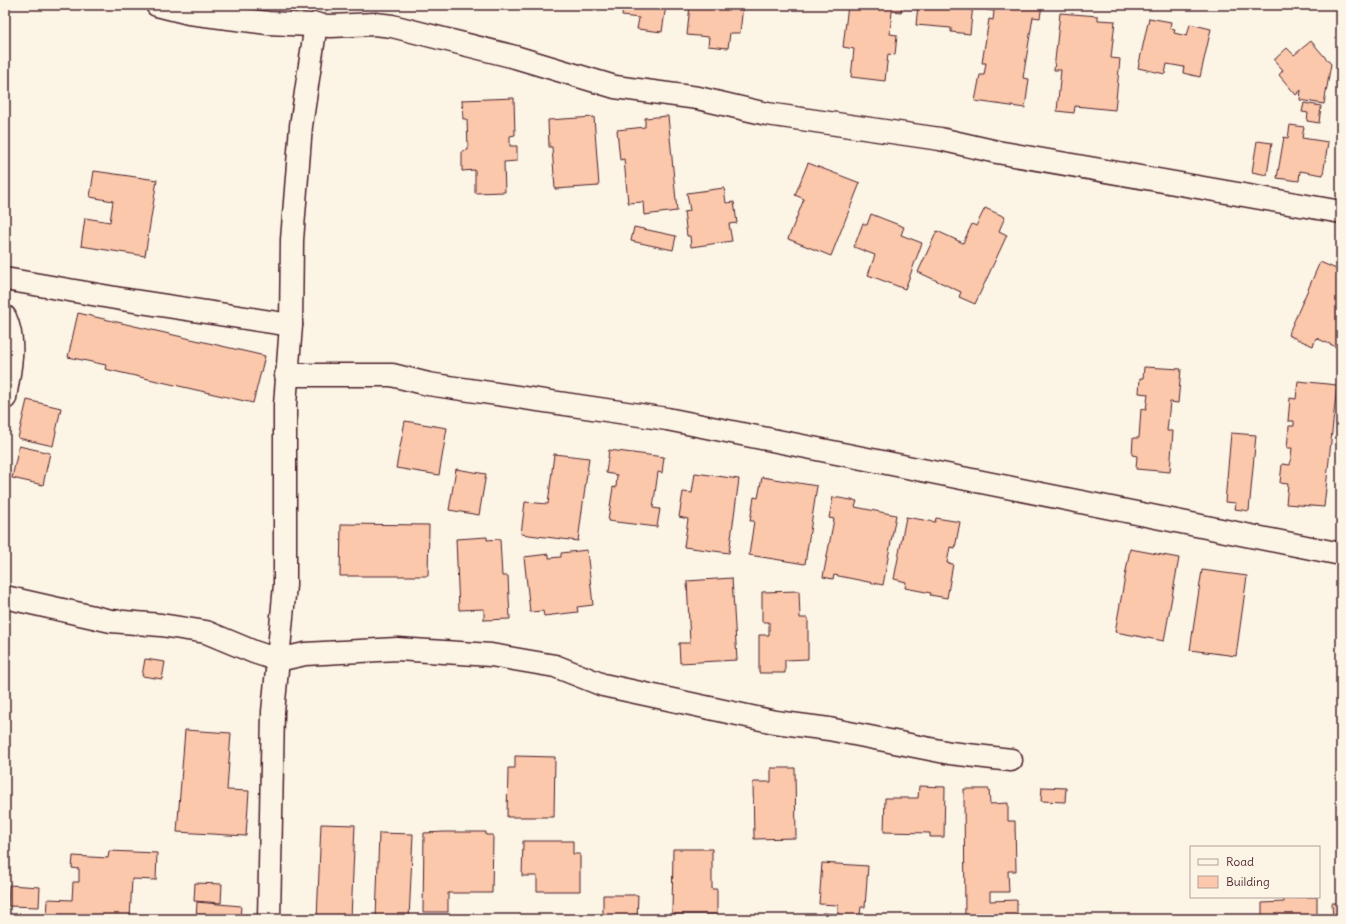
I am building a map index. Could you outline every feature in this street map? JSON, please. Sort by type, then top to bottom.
[{"type":"street","points":[[157,5],[189,13],[268,23],[316,24],[331,26],[375,24],[392,26],[515,57],[615,87],[698,98],[767,114],[940,139],[997,152],[1341,212]]},
{"type":"street","points":[[269,919],[273,712],[285,585],[284,405],[292,325],[292,240],[301,126],[316,24]]},
{"type":"street","points":[[5,279],[121,299],[292,325]]},
{"type":"street","points":[[5,316],[9,326],[13,351],[5,398]]},
{"type":"street","points":[[286,375],[392,375],[428,384],[667,419],[1341,554]]},
{"type":"street","points":[[5,598],[111,621],[161,625],[206,632],[254,652],[278,660],[305,654],[397,649],[491,655],[555,666],[603,685],[776,722],[829,729],[950,752],[1011,760]]},
{"type":"building","points":[[623,5],[666,5],[662,32],[637,29],[639,18],[622,16]]},
{"type":"building","points":[[690,5],[743,5],[740,33],[730,33],[728,48],[708,46],[709,37],[687,35]]},
{"type":"building","points":[[848,5],[902,5],[901,12],[892,11],[890,34],[897,35],[895,55],[888,54],[885,81],[851,77],[854,49],[843,47]]},
{"type":"building","points":[[918,5],[973,5],[970,34],[951,32],[951,28],[916,25]]},
{"type":"building","points":[[987,5],[1042,5],[1040,18],[1033,17],[1023,78],[1029,79],[1025,108],[975,101],[980,75],[984,75],[986,63],[982,63],[989,19],[993,20],[994,11],[986,10]]},
{"type":"building","points":[[1060,13],[1098,16],[1098,20],[1115,21],[1111,58],[1120,59],[1115,110],[1075,106],[1074,113],[1057,111],[1061,70],[1054,70]]},
{"type":"building","points":[[1149,18],[1171,22],[1170,28],[1175,29],[1174,33],[1187,36],[1190,24],[1211,29],[1200,77],[1183,73],[1184,67],[1167,64],[1165,74],[1138,68]]},
{"type":"building","points":[[1311,41],[1331,64],[1324,104],[1300,100],[1301,90],[1296,95],[1279,75],[1283,70],[1274,60],[1287,48],[1294,55]]},
{"type":"building","points":[[514,98],[515,135],[510,136],[510,146],[517,146],[517,161],[504,162],[505,192],[475,193],[475,170],[462,171],[462,151],[468,150],[467,119],[463,119],[462,100]]},
{"type":"building","points":[[1304,103],[1321,106],[1319,123],[1307,121],[1308,113],[1302,112]]},
{"type":"building","points":[[668,116],[677,211],[644,215],[643,202],[628,203],[624,159],[620,160],[617,130],[645,127],[645,118]]},
{"type":"building","points":[[594,117],[599,186],[555,189],[552,147],[549,147],[548,120]]},
{"type":"building","points":[[1290,125],[1304,127],[1302,138],[1328,142],[1323,175],[1300,171],[1299,181],[1277,178],[1284,137],[1288,138]]},
{"type":"building","points":[[1257,141],[1272,143],[1267,175],[1252,172]]},
{"type":"building","points":[[808,163],[860,183],[831,256],[788,239],[804,199],[795,195]]},
{"type":"building","points":[[94,171],[157,180],[145,256],[81,246],[85,218],[110,222],[113,201],[90,197]]},
{"type":"building","points":[[724,188],[726,203],[734,202],[737,223],[729,224],[732,241],[691,247],[690,236],[687,236],[684,212],[690,211],[687,193]]},
{"type":"building","points":[[985,208],[1005,217],[999,231],[1007,235],[975,304],[959,297],[961,292],[918,272],[937,231],[963,243],[972,224],[976,226]]},
{"type":"building","points":[[871,214],[904,227],[901,235],[922,243],[905,289],[868,275],[875,255],[854,247],[863,223],[867,225]]},
{"type":"building","points":[[634,227],[676,236],[673,250],[631,241]]},
{"type":"building","points":[[1320,262],[1341,271],[1341,349],[1316,338],[1313,346],[1288,335]]},
{"type":"building","points":[[78,313],[265,356],[253,403],[105,369],[106,365],[68,357]]},
{"type":"building","points":[[1144,367],[1181,369],[1178,403],[1170,402],[1167,431],[1173,431],[1170,472],[1136,469],[1137,456],[1132,455],[1133,438],[1139,438],[1141,409],[1146,410],[1148,394],[1139,393],[1140,378],[1143,378]]},
{"type":"building","points":[[1298,381],[1337,385],[1324,507],[1286,504],[1288,484],[1280,483],[1282,464],[1290,465],[1292,448],[1287,448],[1289,426],[1294,426],[1294,421],[1288,421],[1290,398],[1296,399]]},
{"type":"building","points":[[27,400],[61,408],[53,446],[18,438]]},
{"type":"building","points":[[405,421],[447,428],[439,475],[396,468]]},
{"type":"building","points":[[1231,433],[1256,435],[1249,511],[1235,509],[1236,503],[1225,502]]},
{"type":"building","points":[[19,446],[50,453],[43,485],[12,478]]},
{"type":"building","points":[[609,450],[664,457],[662,473],[658,472],[653,508],[660,509],[657,527],[608,521],[613,487],[616,488],[617,475],[606,473]]},
{"type":"building","points":[[554,454],[589,458],[578,541],[521,534],[525,502],[548,504]]},
{"type":"building","points":[[456,469],[486,474],[479,515],[449,510]]},
{"type":"building","points":[[695,473],[739,479],[729,553],[684,547],[688,519],[679,517],[683,492],[692,493]]},
{"type":"building","points":[[762,477],[817,486],[805,564],[749,555],[754,521],[750,521],[754,497],[758,498]]},
{"type":"building","points":[[833,497],[857,501],[855,507],[896,515],[883,585],[834,575],[833,579],[823,577],[834,519],[829,518]]},
{"type":"building","points":[[906,517],[935,522],[936,518],[960,522],[955,548],[950,547],[947,563],[953,564],[947,598],[905,588],[906,582],[894,579]]},
{"type":"building","points":[[341,524],[429,525],[428,576],[340,576]]},
{"type":"building","points":[[487,537],[487,540],[500,539],[502,576],[508,576],[510,619],[484,620],[484,609],[459,610],[456,539]]},
{"type":"building","points":[[1130,549],[1179,558],[1164,641],[1115,632]]},
{"type":"building","points":[[587,550],[593,605],[577,607],[578,612],[544,616],[543,611],[530,612],[524,557],[549,554],[549,558],[561,557],[561,553]]},
{"type":"building","points":[[1202,570],[1247,576],[1236,656],[1190,650]]},
{"type":"building","points":[[732,578],[737,660],[680,663],[679,643],[690,643],[687,581]]},
{"type":"building","points":[[799,591],[800,618],[808,618],[808,659],[785,660],[785,673],[759,673],[759,635],[769,635],[769,622],[762,622],[762,592]]},
{"type":"building","points":[[145,659],[165,662],[162,679],[142,676]]},
{"type":"building","points":[[185,730],[231,733],[227,790],[249,791],[246,836],[177,832]]},
{"type":"building","points":[[515,756],[555,757],[554,817],[507,817],[508,768],[515,768]]},
{"type":"building","points":[[771,768],[795,768],[796,838],[754,839],[753,782],[771,782]]},
{"type":"building","points":[[919,786],[945,787],[944,837],[930,837],[930,833],[884,832],[885,798],[918,798]]},
{"type":"building","points":[[1042,787],[1066,788],[1065,802],[1041,801]]},
{"type":"building","points":[[964,789],[989,789],[990,804],[1008,803],[1008,821],[1015,821],[1016,871],[1008,871],[1009,892],[990,892],[990,901],[1017,900],[1017,919],[965,919]]},
{"type":"building","points":[[321,824],[355,825],[351,919],[317,919]]},
{"type":"building","points":[[486,832],[486,835],[493,835],[492,893],[448,893],[448,912],[423,912],[424,833]]},
{"type":"building","points":[[379,833],[413,834],[409,919],[376,919]]},
{"type":"building","points":[[523,841],[573,841],[573,854],[580,854],[580,891],[537,891],[537,876],[522,876]]},
{"type":"building","points":[[673,849],[712,849],[712,889],[717,889],[717,914],[672,914]]},
{"type":"building","points":[[109,851],[157,853],[156,880],[132,879],[130,919],[47,919],[48,899],[72,900],[73,882],[79,882],[79,869],[72,868],[73,856],[108,858]]},
{"type":"building","points":[[822,863],[868,866],[865,907],[861,907],[860,915],[866,916],[866,919],[822,919],[822,913],[838,914],[838,905],[819,904]]},
{"type":"building","points":[[195,883],[222,884],[221,903],[194,901]]},
{"type":"building","points":[[9,885],[40,887],[39,907],[8,906]]},
{"type":"building","points":[[603,895],[638,895],[637,919],[603,919]]},
{"type":"building","points":[[1284,898],[1317,898],[1317,919],[1262,919],[1262,903],[1284,902]]},
{"type":"building","points":[[197,902],[241,906],[240,919],[196,919]]},
{"type":"building","points":[[1332,903],[1341,903],[1341,919],[1333,919]]}]
